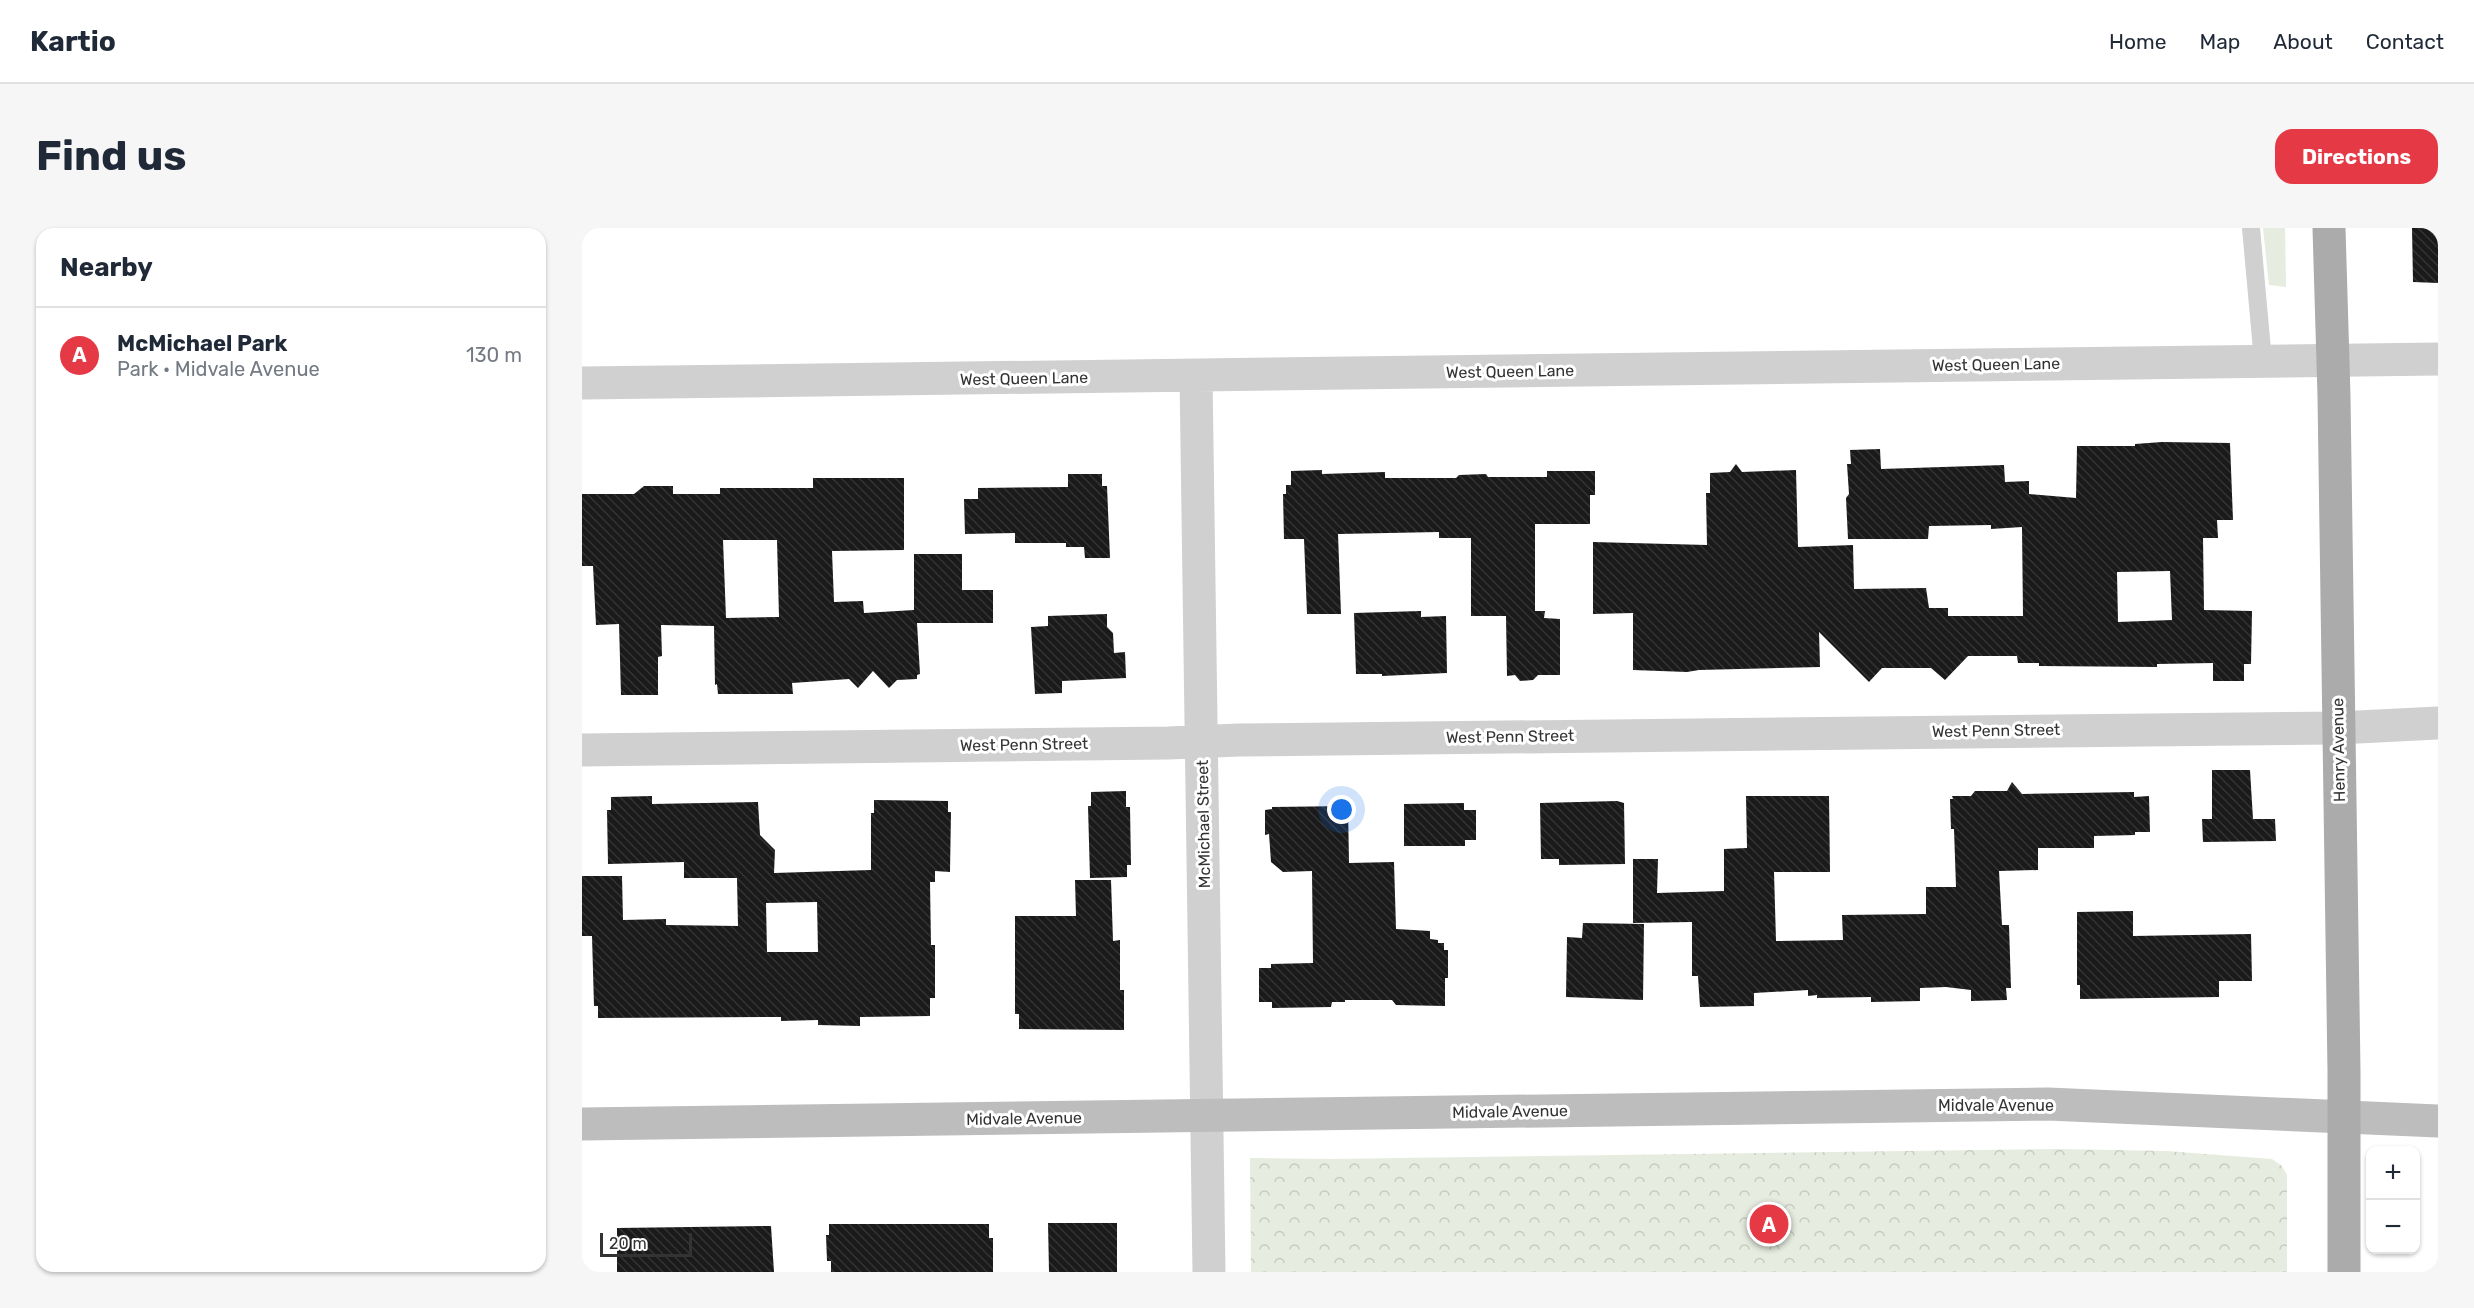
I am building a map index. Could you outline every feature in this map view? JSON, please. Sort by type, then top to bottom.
[{"type":"main road","name":"Henry Avenue","points":[[2329,228],[2334,360],[2344,1272]]},
{"type":"street","name":"West Queen Lane","points":[[582,383],[2438,359]]},
{"type":"street","name":"McMichael Street","points":[[1196,376],[1209,1272]]},
{"type":"street","name":"West Penn Street","points":[[582,750],[2338,728],[2438,723]]},
{"type":"street","name":"Midvale Avenue","points":[[582,1124],[2048,1104],[2438,1121]]},
{"type":"lane","points":[[2251,228],[2264,361]]},
{"type":"green space","points":[[2263,228],[2285,228],[2286,287],[2269,285]]},
{"type":"green space","points":[[2057,1149],[2166,1151],[2272,1159],[2282,1166],[2287,1175],[2287,1272],[1251,1272],[1250,1158],[1330,1159]]},
{"type":"building","points":[[2412,228],[2438,228],[2438,283],[2413,282]]},
{"type":"building","points":[[2230,443],[2233,520],[2217,520],[2218,538],[2203,538],[2204,610],[2252,611],[2251,664],[2244,664],[2244,681],[2213,681],[2213,663],[2157,664],[2157,667],[2039,666],[2039,663],[2018,663],[2017,656],[1968,656],[1945,680],[1931,668],[1882,668],[1869,682],[1819,632],[1820,667],[1687,672],[1633,670],[1633,613],[1593,614],[1593,542],[1707,545],[1706,493],[1710,493],[1710,473],[1730,472],[1736,464],[1742,472],[1796,470],[1798,547],[1853,545],[1854,589],[1926,588],[1929,608],[1948,608],[1948,616],[2023,616],[2022,527],[1991,529],[1991,525],[1929,526],[1928,539],[1848,539],[1846,498],[1849,494],[1847,464],[1851,464],[1850,450],[1880,449],[1881,469],[2004,465],[2005,482],[2029,481],[2029,494],[2076,498],[2077,446],[2135,446],[2135,444]],"holes":[[[2170,571],[2172,620],[2118,622],[2117,572]]]},
{"type":"building","points":[[1322,470],[1322,474],[1385,472],[1385,478],[1456,478],[1459,475],[1486,474],[1488,477],[1547,477],[1547,471],[1595,471],[1595,495],[1590,495],[1590,524],[1535,524],[1535,611],[1545,611],[1544,618],[1560,619],[1560,675],[1538,675],[1533,680],[1520,681],[1515,675],[1507,676],[1506,616],[1471,616],[1471,538],[1439,538],[1439,532],[1338,534],[1341,614],[1307,614],[1304,539],[1284,539],[1283,494],[1286,494],[1286,485],[1291,485],[1291,471]]},
{"type":"building","points":[[1068,474],[1102,474],[1102,486],[1107,486],[1110,558],[1085,558],[1084,547],[1066,547],[1066,543],[1015,543],[1015,533],[965,534],[964,499],[978,499],[978,488],[1068,487]]},
{"type":"building","points":[[813,478],[904,478],[904,550],[832,551],[834,602],[863,601],[864,613],[914,610],[914,554],[962,554],[962,590],[993,590],[993,623],[917,623],[920,674],[917,675],[917,679],[897,680],[889,688],[873,671],[858,688],[849,679],[792,683],[793,694],[718,694],[717,684],[715,685],[714,626],[661,625],[662,656],[658,657],[658,695],[621,695],[619,624],[596,625],[593,566],[582,566],[582,494],[634,494],[644,486],[673,486],[673,494],[720,494],[720,488],[813,488]],"holes":[[[723,540],[777,540],[779,617],[726,618]]]},
{"type":"building","points":[[1421,611],[1421,617],[1446,616],[1447,673],[1382,676],[1382,674],[1356,674],[1354,613]]},
{"type":"building","points":[[1107,614],[1107,627],[1113,633],[1114,653],[1125,652],[1126,678],[1062,681],[1062,693],[1035,694],[1031,627],[1048,626],[1048,616]]},
{"type":"building","points":[[2212,770],[2250,770],[2253,819],[2275,819],[2276,841],[2203,842],[2202,819],[2212,819]]},
{"type":"building","points":[[2012,782],[2022,794],[2134,792],[2134,797],[2149,796],[2150,832],[2135,832],[2135,835],[2094,836],[2094,848],[2038,848],[2038,870],[1999,871],[2002,925],[2009,925],[2011,988],[2006,988],[2007,1000],[1971,1001],[1971,990],[1946,987],[1920,988],[1920,1001],[1871,1002],[1871,997],[1817,998],[1817,995],[1808,996],[1808,990],[1754,993],[1754,1006],[1700,1007],[1698,976],[1692,976],[1692,922],[1633,923],[1633,859],[1658,859],[1657,893],[1724,891],[1724,849],[1747,848],[1746,796],[1829,796],[1830,872],[1774,872],[1776,941],[1843,940],[1842,915],[1926,914],[1926,887],[1956,887],[1954,829],[1951,829],[1950,799],[1953,799],[1952,796],[1971,796],[1975,791],[2007,791]]},
{"type":"building","points":[[1126,791],[1126,807],[1130,807],[1131,865],[1127,865],[1127,877],[1090,878],[1088,806],[1091,806],[1091,792]]},
{"type":"building","points":[[652,796],[652,804],[758,802],[760,835],[775,850],[774,873],[871,870],[871,813],[874,813],[874,800],[948,801],[948,812],[951,812],[950,872],[935,871],[935,882],[930,882],[931,945],[935,945],[935,998],[930,998],[930,1016],[860,1017],[860,1026],[818,1025],[818,1020],[781,1021],[781,1017],[598,1018],[598,1006],[594,1006],[592,936],[582,936],[582,876],[622,876],[623,920],[666,919],[666,925],[738,926],[737,878],[684,878],[684,862],[608,864],[607,810],[611,810],[611,797]],"holes":[[[817,902],[818,952],[767,952],[766,903]]]},
{"type":"building","points":[[1617,801],[1624,803],[1625,864],[1559,865],[1559,859],[1541,859],[1540,803]]},
{"type":"building","points":[[1464,803],[1464,810],[1476,810],[1476,840],[1465,840],[1465,846],[1404,846],[1404,804]]},
{"type":"building","points":[[1348,806],[1349,863],[1394,862],[1396,929],[1430,931],[1430,939],[1444,943],[1444,950],[1448,950],[1445,1006],[1396,1005],[1392,1000],[1345,1000],[1345,1002],[1332,1002],[1331,1007],[1272,1008],[1272,1002],[1259,1002],[1259,968],[1271,968],[1271,964],[1313,963],[1312,871],[1283,872],[1271,862],[1269,834],[1265,835],[1265,810],[1272,809],[1272,807]]},
{"type":"building","points":[[1075,880],[1111,880],[1113,941],[1120,940],[1120,990],[1124,990],[1124,1030],[1019,1029],[1019,1014],[1015,1014],[1015,916],[1076,916]]},
{"type":"building","points":[[2133,911],[2133,936],[2251,934],[2252,981],[2219,981],[2219,997],[2080,999],[2080,985],[2077,985],[2077,912]]},
{"type":"building","points":[[1583,923],[1644,924],[1643,1000],[1566,997],[1567,937],[1582,938]]},
{"type":"building","points":[[1048,1223],[1117,1223],[1117,1272],[1049,1272]]},
{"type":"building","points":[[829,1224],[989,1224],[989,1238],[993,1238],[993,1272],[831,1272],[831,1261],[827,1261],[826,1235],[829,1235]]},
{"type":"building","points":[[771,1226],[774,1272],[617,1272],[617,1228]]},
{"type":"place","name":"McMichael Park","points":[[1769,1224]]}]
